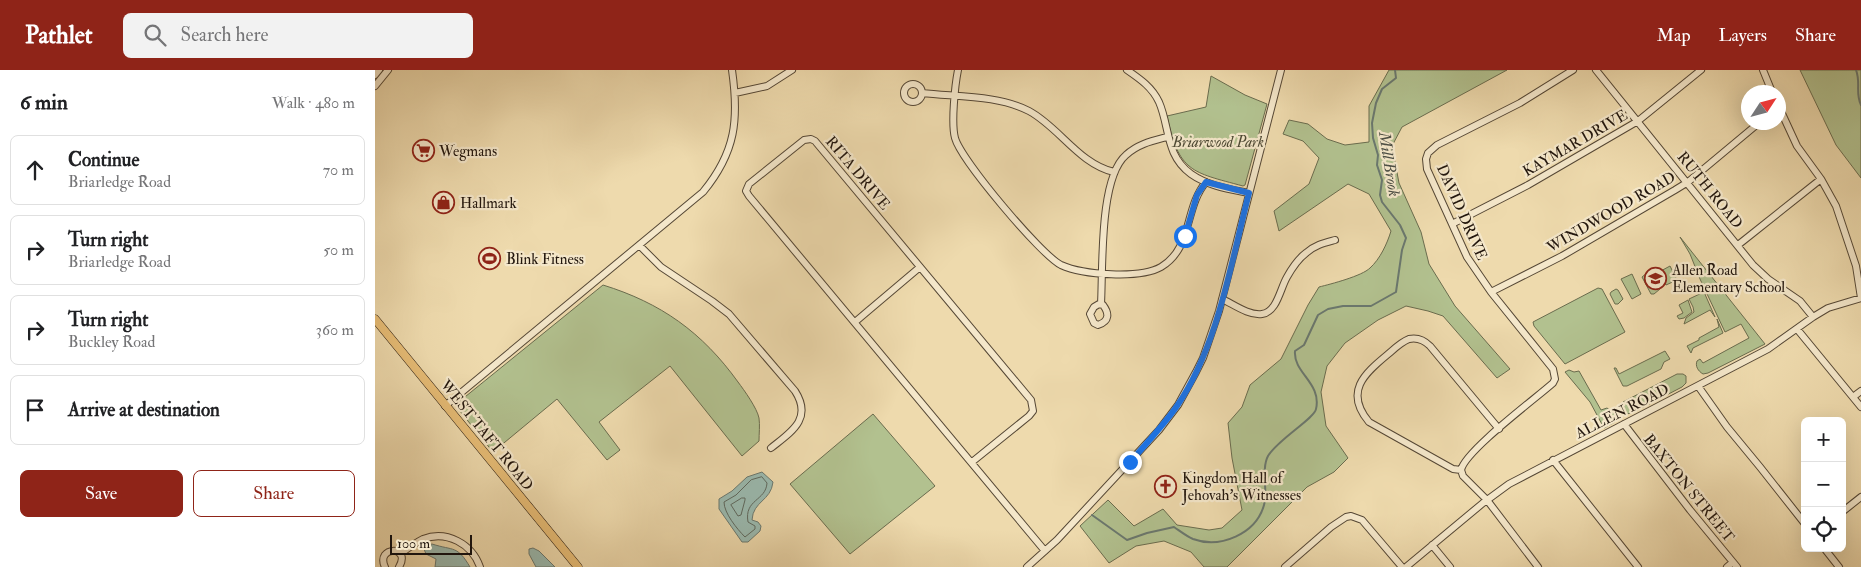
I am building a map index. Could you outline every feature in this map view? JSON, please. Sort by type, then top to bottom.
[{"type":"main road","name":"WEST TAFT ROAD","points":[[375,319],[578,567]]},
{"type":"street","points":[[375,74],[379,70]]},
{"type":"street","points":[[375,86],[388,70]]},
{"type":"street","points":[[445,406],[693,201],[714,179],[731,142],[736,111],[732,70]]},
{"type":"street","points":[[735,93],[767,86],[792,70]]},
{"type":"street","points":[[958,70],[953,126],[958,146],[968,163],[1048,256],[1061,265],[1075,270],[1117,275],[1140,274],[1155,270],[1174,258],[1185,236],[1197,195],[1206,182]]},
{"type":"street","points":[[1127,70],[1142,80],[1155,96],[1162,112],[1171,147],[1182,165],[1191,174],[1206,182],[1249,193]]},
{"type":"street","points":[[1027,567],[1086,510],[1159,430],[1178,405],[1203,358],[1222,299],[1281,70]]},
{"type":"street","name":"DAVID DRIVE","points":[[1461,470],[1462,465],[1474,451],[1553,383],[1555,378],[1553,370],[1491,292],[1467,257],[1427,169],[1426,159],[1428,153],[1437,145],[1520,102],[1573,70]]},
{"type":"street","name":"RUTH ROAD","points":[[1596,70],[1753,265],[1768,279],[1800,301],[1813,317]]},
{"type":"street","name":"KAYMAR DRIVE","points":[[1452,224],[1528,185],[1638,122],[1701,70]]},
{"type":"street","points":[[1763,70],[1770,85]]},
{"type":"street","points":[[922,93],[1009,104],[1030,112],[1083,156],[1101,168],[1114,172]]},
{"type":"street","points":[[1786,123],[1797,146],[1821,179],[1836,206],[1856,266],[1861,298]]},
{"type":"street","name":"WINDWOOD ROAD","points":[[1491,292],[1562,256],[1688,182],[1750,130]]},
{"type":"street","points":[[1101,304],[1107,199],[1114,172],[1124,156],[1138,146],[1167,136]]},
{"type":"street","name":"RITA DRIVE","points":[[972,462],[1029,416],[1033,411],[1033,405],[1016,382],[815,141],[811,139],[804,140],[749,184],[746,191],[1045,551]]},
{"type":"street","points":[[1738,245],[1821,179]]},
{"type":"street","points":[[1222,299],[1252,314],[1261,315],[1269,312],[1273,308],[1286,278],[1306,252],[1316,245],[1335,240]]},
{"type":"street","points":[[639,245],[661,267],[729,314],[795,391],[801,405],[801,415],[798,424],[771,448]]},
{"type":"street","points":[[855,322],[920,267]]},
{"type":"street","name":"ALLEN ROAD","points":[[1406,567],[1509,484],[1768,349],[1828,308],[1861,298]]},
{"type":"street","points":[[1797,328],[1861,407]]},
{"type":"street","points":[[1499,429],[1431,346],[1420,340],[1408,340],[1367,372],[1359,386],[1358,395],[1361,411],[1369,422],[1453,469],[1461,470],[1463,476],[1487,500],[1538,567]]},
{"type":"street","points":[[1698,386],[1727,427],[1761,466],[1801,519]]},
{"type":"street","points":[[1853,397],[1861,391]]},
{"type":"street","name":"BAXTON STREET","points":[[1623,424],[1735,564]]},
{"type":"street","points":[[1553,460],[1638,567]]},
{"type":"street","points":[[1846,509],[1861,497]]},
{"type":"street","points":[[1285,567],[1331,527],[1346,517],[1353,516],[1362,520],[1402,567]]},
{"type":"street","points":[[400,554],[425,538],[445,537],[464,544],[477,559],[480,567]]},
{"type":"street","points":[[1432,545],[1450,567]]},
{"type":"street","points":[[385,567],[382,560],[386,552],[395,551],[400,554],[402,559],[399,567]]},
{"type":"street","points":[[1827,552],[1839,567]]},
{"type":"street","points":[[1727,567],[1735,564]]},
{"type":"green space","points":[[1389,70],[1507,70],[1402,127],[1392,146],[1399,183],[1421,232],[1429,264],[1455,306],[1510,369],[1497,378],[1443,316],[1406,306],[1378,320],[1345,343],[1327,366],[1321,392],[1326,426],[1348,458],[1334,472],[1307,487],[1227,567],[1204,567],[1191,552],[1164,541],[1136,546],[1109,563],[1080,526],[1108,500],[1134,526],[1163,509],[1177,525],[1209,530],[1222,528],[1242,510],[1232,458],[1228,423],[1242,407],[1250,385],[1281,359],[1319,287],[1354,277],[1370,268],[1383,251],[1391,231],[1369,194],[1348,184],[1279,231],[1274,211],[1309,184],[1319,158],[1303,141],[1283,134],[1289,120],[1308,124],[1327,139],[1345,145],[1369,142],[1369,106]]},
{"type":"green space","points":[[1800,70],[1861,70],[1861,178],[1836,145]]},
{"type":"green space","name":"Briarwood Park","points":[[1211,76],[1245,95],[1267,104],[1245,185],[1243,186],[1211,177],[1190,167],[1177,149],[1172,135],[1167,116],[1206,107]]},
{"type":"green space","points":[[1680,237],[1765,344],[1703,374],[1697,368],[1697,361],[1700,359],[1703,363],[1749,338],[1741,324],[1725,332],[1690,254]]},
{"type":"green space","points":[[1670,266],[1677,280],[1666,285],[1659,272]]},
{"type":"green space","points":[[1650,272],[1660,289],[1654,294],[1651,294],[1642,277]]},
{"type":"green space","points":[[1632,274],[1641,294],[1632,299],[1621,279]]},
{"type":"green space","points":[[603,285],[624,292],[662,310],[695,334],[710,348],[738,382],[756,409],[759,421],[759,441],[742,456],[670,366],[599,422],[620,450],[607,460],[557,399],[493,452],[455,405]]},
{"type":"green space","points":[[1598,288],[1602,289],[1625,332],[1565,364],[1534,326],[1533,322]]},
{"type":"green space","points":[[1616,289],[1623,299],[1618,304],[1615,304],[1610,294]]},
{"type":"green space","points":[[1704,292],[1715,317],[1710,310],[1684,324],[1686,318],[1694,312],[1689,299]]},
{"type":"green space","points":[[1688,300],[1692,312],[1679,319],[1677,316],[1683,313],[1679,305]]},
{"type":"green space","points":[[1717,319],[1723,333],[1693,348],[1691,353],[1687,346],[1719,327]]},
{"type":"green space","points":[[1665,351],[1670,359],[1664,362],[1661,369],[1627,386],[1623,386],[1614,368],[1616,368],[1619,374]]},
{"type":"green space","points":[[1569,370],[1579,371],[1601,410],[1607,408],[1615,414],[1615,422],[1604,428],[1590,402],[1565,372]]},
{"type":"green space","points":[[1677,374],[1686,376],[1686,383],[1682,387],[1632,413],[1626,414],[1623,411],[1621,407],[1623,402]]},
{"type":"green space","points":[[873,414],[935,486],[850,554],[790,484]]},
{"type":"water","points":[[762,472],[773,482],[769,493],[753,514],[752,520],[758,522],[761,526],[760,531],[748,542],[742,542],[719,509],[719,499],[732,491],[747,477]]},
{"type":"water","points":[[432,544],[458,552],[470,567],[435,567],[436,559],[426,554],[424,549]]},
{"type":"water","points":[[533,548],[539,551],[555,567],[536,567],[529,554],[529,549]]},
{"type":"waterway","name":"Mill Brook","points":[[1092,515],[1127,540],[1174,527],[1185,535],[1203,542],[1214,542],[1236,537],[1253,524],[1260,515],[1265,499],[1265,467],[1268,456],[1279,443],[1309,418],[1316,409],[1317,400],[1315,392],[1298,366],[1295,351],[1304,345],[1318,315],[1328,309],[1343,306],[1371,306],[1396,292],[1402,250],[1406,238],[1400,225],[1382,202],[1380,195],[1382,180],[1377,165],[1378,155],[1373,138],[1372,123],[1376,103],[1382,89],[1396,78],[1395,70]]},
{"type":"waterway","name":"Mill Brook","points":[[1856,70],[1858,96],[1861,105]]},
{"type":"place","name":"Wegmans","points":[[423,151]]},
{"type":"place","name":"Hallmark","points":[[444,203]]},
{"type":"place","name":"Blink Fitness","points":[[490,259]]},
{"type":"place","name":"Allen Road Elementary School","points":[[1656,279]]},
{"type":"place","name":"Kingdom Hall of Jehovah’s Witnesses","points":[[1166,487]]},
{"type":"route","points":[[1130,462],[1159,430],[1178,405],[1203,358],[1219,311],[1249,193],[1226,189],[1206,182],[1197,195],[1185,236]]}]
